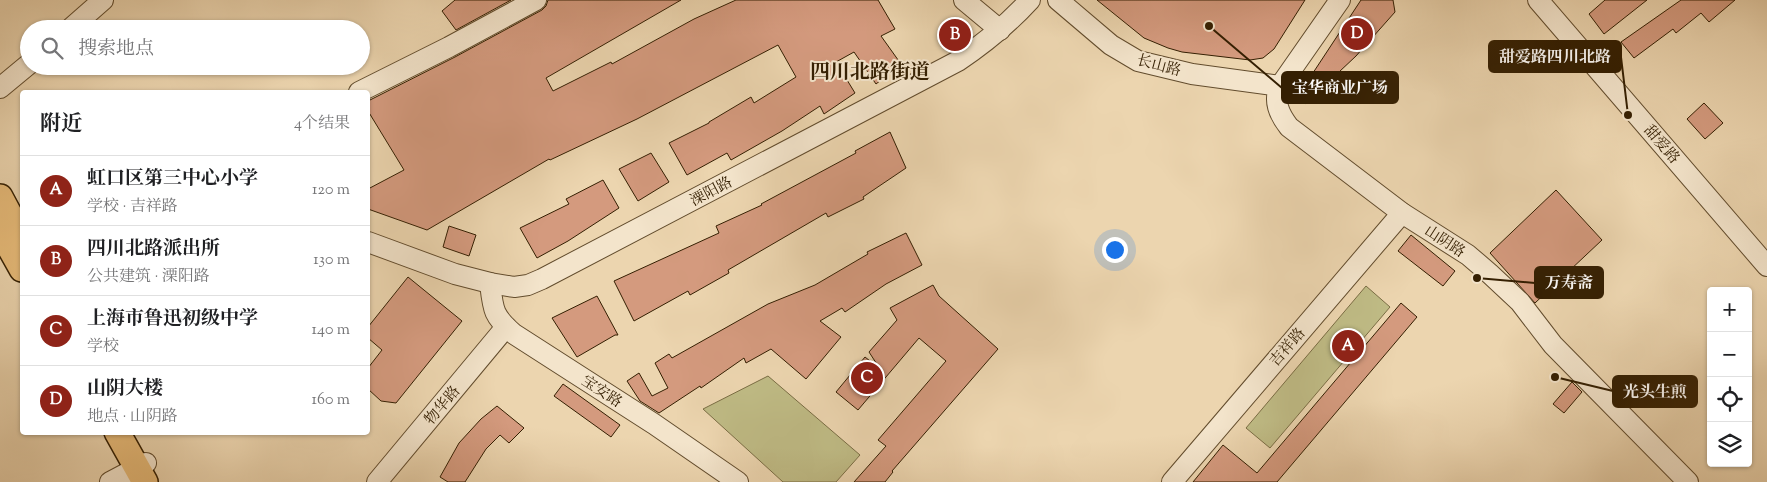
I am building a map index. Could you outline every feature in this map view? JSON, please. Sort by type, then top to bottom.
[{"type":"main road","points":[[0,197],[20,234]]},
{"type":"main road","points":[[0,230],[20,262]]},
{"type":"main road","points":[[119,435],[147,474]]},
{"type":"main road","points":[[131,435],[147,474]]},
{"type":"street","points":[[80,20],[103,0]]},
{"type":"street","points":[[362,90],[450,47],[536,0]]},
{"type":"street","points":[[964,0],[1000,30]]},
{"type":"street","name":"溧阳路","points":[[370,243],[455,274],[514,287],[528,285],[920,81],[973,51],[1000,30],[1030,0]]},
{"type":"street","name":"长山路","points":[[1058,0],[1111,45],[1138,61],[1192,74],[1280,86]]},
{"type":"street","points":[[1280,86],[1340,0]]},
{"type":"street","name":"甜爱路","points":[[1538,0],[1767,266]]},
{"type":"street","points":[[0,88],[20,71]]},
{"type":"street","name":"山阴路","points":[[1280,86],[1277,93],[1277,102],[1283,118],[1289,127],[1402,213],[1468,255],[1489,273],[1520,302],[1553,345],[1688,482]]},
{"type":"street","name":"吉祥路","points":[[1172,482],[1402,213]]},
{"type":"street","name":"宝安路","points":[[490,283],[494,312],[500,321],[522,340],[667,433],[738,482]]},
{"type":"street","name":"物华路","points":[[378,482],[506,327]]},
{"type":"street","points":[[110,482],[147,474]]},
{"type":"shaded area","points":[[1366,286],[1390,307],[1270,448],[1246,428]]},
{"type":"shaded area","points":[[768,376],[860,455],[836,482],[783,482],[703,409]]},
{"type":"building","points":[[455,0],[511,0],[456,30],[442,11]]},
{"type":"building","points":[[548,0],[681,0],[546,78],[553,91],[611,62],[612,64],[694,19],[736,0],[878,0],[895,29],[881,36],[901,64],[876,84],[854,52],[836,62],[855,93],[824,114],[820,106],[782,131],[731,160],[727,153],[687,175],[669,143],[709,123],[751,97],[754,103],[796,77],[778,45],[637,119],[549,159],[427,230],[370,210],[370,188],[404,170],[370,114],[370,100],[455,57],[542,10]]},
{"type":"building","points":[[1097,0],[1305,0],[1274,49],[1263,58],[1250,60],[1182,52],[1168,48],[1144,38]]},
{"type":"building","points":[[1361,0],[1393,0],[1395,12],[1356,56],[1305,104],[1307,82]]},
{"type":"building","points":[[1605,0],[1647,0],[1604,34],[1589,14]]},
{"type":"building","points":[[1681,0],[1735,0],[1709,22],[1701,13],[1676,33],[1673,29],[1634,58],[1621,42]]},
{"type":"building","points":[[1704,103],[1723,123],[1705,139],[1687,119]]},
{"type":"building","points":[[890,132],[906,168],[863,197],[864,199],[828,217],[826,213],[728,270],[729,273],[690,295],[688,291],[634,321],[614,281],[719,233],[716,226],[762,205]]},
{"type":"building","points":[[651,153],[669,182],[638,201],[619,169]]},
{"type":"building","points":[[603,180],[619,208],[568,241],[537,258],[520,228],[569,204],[566,199]]},
{"type":"building","points":[[1556,190],[1602,240],[1535,303],[1490,253]]},
{"type":"building","points":[[449,226],[476,235],[469,256],[443,247]]},
{"type":"building","points":[[906,233],[922,265],[886,284],[845,312],[842,308],[820,321],[841,337],[806,379],[771,349],[746,363],[744,358],[701,388],[700,386],[659,413],[640,401],[627,381],[639,373],[652,396],[668,388],[655,363],[669,354],[672,358],[768,304],[815,285],[868,254],[867,252]]},
{"type":"building","points":[[1411,235],[1455,271],[1443,286],[1398,251]]},
{"type":"building","points":[[408,277],[462,321],[396,403],[381,401],[370,391],[370,365],[382,350],[370,340],[370,324]]},
{"type":"building","points":[[933,285],[939,296],[998,349],[892,471],[885,482],[854,482],[886,446],[878,440],[946,361],[919,338],[858,410],[836,392],[865,357],[880,369],[869,352],[897,320],[890,308]]},
{"type":"building","points":[[597,296],[618,335],[577,357],[552,318]]},
{"type":"building","points":[[1401,303],[1417,317],[1277,482],[1193,482],[1223,445],[1257,473]]},
{"type":"building","points":[[1572,382],[1582,392],[1564,413],[1553,404]]},
{"type":"building","points":[[563,384],[620,425],[611,437],[554,396]]},
{"type":"building","points":[[497,406],[524,428],[509,443],[500,435],[486,449],[465,482],[448,482],[440,477],[459,443],[481,419]]},
{"type":"place","name":"宝华商业广场","points":[[1209,26]]},
{"type":"place","name":"山阴大楼","points":[[1357,34]]},
{"type":"place","name":"四川北路派出所","points":[[955,35]]},
{"type":"place","name":"甜爱路四川北路","points":[[1628,115]]},
{"type":"place","name":"万寿斋","points":[[1477,278]]},
{"type":"place","name":"虹口区第三中心小学","points":[[1348,346]]},
{"type":"place","name":"光头生煎","points":[[1555,377]]},
{"type":"place","name":"上海市鲁迅初级中学","points":[[867,378]]},
{"type":"district","name":"四川北路街道","points":[[870,71]]}]
